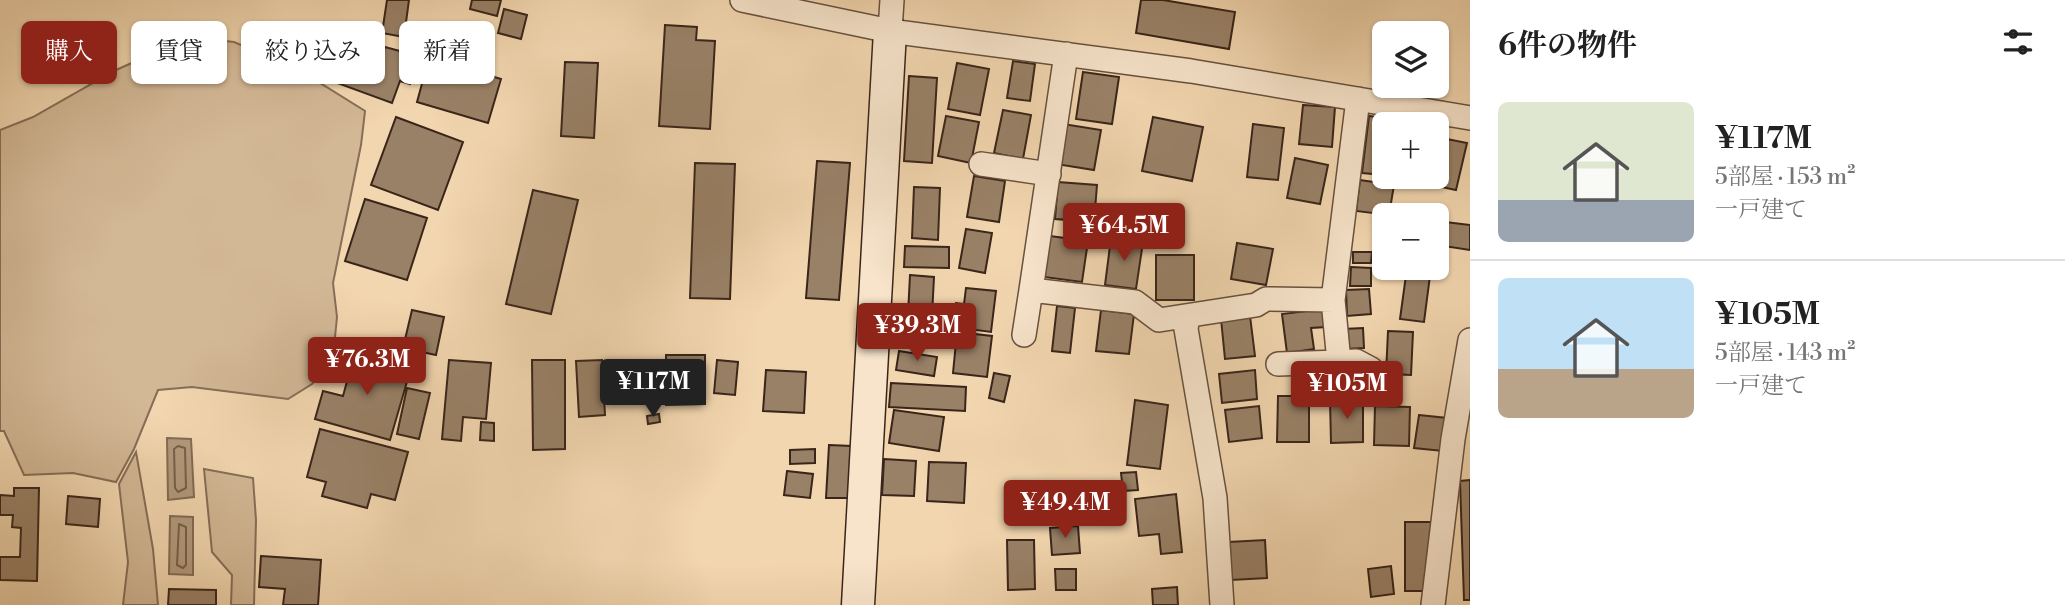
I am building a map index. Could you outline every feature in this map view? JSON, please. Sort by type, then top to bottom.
[{"type":"street","points":[[742,0],[891,15],[1066,54],[1470,118]]},
{"type":"street","points":[[858,605],[891,15]]},
{"type":"street","points":[[1024,335],[1066,54]]},
{"type":"street","points":[[1339,362],[1333,300],[1358,99]]},
{"type":"street","points":[[981,164],[1049,174]]},
{"type":"street","points":[[1031,290],[1135,302],[1159,320],[1256,305],[1266,299],[1333,300]]},
{"type":"street","points":[[1188,316],[1186,329],[1215,498],[1222,605]]},
{"type":"street","points":[[1433,605],[1457,413],[1470,340]]},
{"type":"street","points":[[1278,364],[1356,361],[1371,369]]},
{"type":"shaded area","points":[[227,41],[234,42],[241,45],[241,84],[322,84],[365,111],[361,145],[333,283],[337,317],[333,357],[312,384],[288,399],[192,387],[158,390],[134,449],[116,482],[73,473],[24,475],[4,431],[0,431],[0,130],[33,117],[91,84],[117,84],[117,70],[131,63],[131,84],[227,84]]},
{"type":"shaded area","points":[[136,452],[153,549],[158,605],[123,605],[128,562],[119,484]]},
{"type":"shaded area","points":[[204,469],[253,478],[256,520],[254,605],[231,605],[232,575],[212,552]]},
{"type":"water","points":[[167,438],[191,439],[194,497],[168,500]]},
{"type":"water","points":[[170,516],[193,517],[193,575],[169,574]]},
{"type":"building","points":[[387,0],[409,0],[406,21],[399,21],[399,36],[385,34]]},
{"type":"building","points":[[472,0],[501,0],[497,16],[470,9]]},
{"type":"building","points":[[1141,0],[1163,0],[1235,12],[1229,49],[1136,33]]},
{"type":"building","points":[[504,9],[527,15],[521,39],[498,33]]},
{"type":"building","points":[[665,25],[697,27],[696,40],[715,41],[710,129],[659,126]]},
{"type":"building","points":[[385,47],[399,51],[399,84],[392,103],[340,84],[385,84]]},
{"type":"building","points":[[1013,61],[1035,64],[1030,101],[1007,98]]},
{"type":"building","points":[[565,62],[598,63],[594,138],[561,136]]},
{"type":"building","points":[[957,63],[989,69],[980,115],[948,109]]},
{"type":"building","points":[[1083,72],[1119,77],[1112,124],[1076,119]]},
{"type":"building","points":[[909,76],[937,78],[932,163],[904,161]]},
{"type":"building","points":[[495,77],[501,79],[488,123],[417,102],[422,84],[495,84]]},
{"type":"building","points":[[1303,105],[1335,107],[1332,147],[1299,144]]},
{"type":"building","points":[[1003,110],[1031,115],[1023,159],[994,153]]},
{"type":"building","points":[[946,116],[979,122],[971,163],[938,156]]},
{"type":"building","points":[[1369,116],[1372,116],[1372,174],[1362,173]]},
{"type":"building","points":[[396,117],[463,142],[438,210],[371,185]]},
{"type":"building","points":[[1153,117],[1203,127],[1192,181],[1142,171]]},
{"type":"building","points":[[1063,124],[1101,130],[1094,170],[1056,164]]},
{"type":"building","points":[[1253,124],[1284,128],[1278,180],[1247,177]]},
{"type":"building","points":[[1449,139],[1467,143],[1456,190],[1449,189]]},
{"type":"building","points":[[1295,158],[1328,165],[1320,204],[1287,198]]},
{"type":"building","points":[[817,161],[850,163],[839,300],[806,298]]},
{"type":"building","points":[[695,163],[735,164],[730,299],[690,298]]},
{"type":"building","points":[[974,176],[1005,181],[999,222],[967,217]]},
{"type":"building","points":[[1360,180],[1372,182],[1372,189],[1393,189],[1391,203],[1372,203],[1372,213],[1356,211]]},
{"type":"building","points":[[1058,182],[1097,185],[1094,222],[1055,219]]},
{"type":"building","points":[[914,187],[940,188],[938,240],[912,238]]},
{"type":"building","points":[[533,190],[578,200],[551,314],[506,304]]},
{"type":"building","points":[[365,199],[427,218],[407,280],[345,261]]},
{"type":"building","points":[[1449,222],[1470,225],[1470,250],[1449,247]]},
{"type":"building","points":[[966,229],[992,233],[985,273],[959,268]]},
{"type":"building","points":[[1050,236],[1088,241],[1082,282],[1044,277]]},
{"type":"building","points":[[1111,238],[1143,242],[1136,289],[1105,285]]},
{"type":"building","points":[[1237,243],[1273,249],[1266,285],[1231,279]]},
{"type":"building","points":[[905,246],[949,247],[949,268],[904,267]]},
{"type":"building","points":[[1353,252],[1372,252],[1371,263],[1353,263]]},
{"type":"building","points":[[1156,255],[1194,255],[1194,300],[1156,300]]},
{"type":"building","points":[[1351,267],[1371,268],[1371,286],[1350,286]]},
{"type":"building","points":[[910,275],[934,277],[931,335],[907,334]]},
{"type":"building","points":[[1405,280],[1429,280],[1424,322],[1400,319]]},
{"type":"building","points":[[966,288],[996,291],[991,332],[953,327],[956,303],[964,304]]},
{"type":"building","points":[[1369,289],[1371,314],[1347,316],[1346,290]]},
{"type":"building","points":[[1057,306],[1075,308],[1070,353],[1052,351]]},
{"type":"building","points":[[1324,309],[1326,327],[1311,328],[1314,349],[1287,353],[1282,314]]},
{"type":"building","points":[[412,310],[444,317],[436,355],[403,348]]},
{"type":"building","points":[[1101,310],[1134,314],[1129,354],[1096,351]]},
{"type":"building","points":[[1250,316],[1255,356],[1225,359],[1221,319]]},
{"type":"building","points":[[1363,328],[1364,348],[1345,349],[1343,329]]},
{"type":"building","points":[[1388,331],[1413,332],[1411,375],[1386,374]]},
{"type":"building","points":[[957,332],[992,336],[987,377],[953,373]]},
{"type":"building","points":[[899,351],[937,357],[934,376],[896,370]]},
{"type":"building","points":[[355,352],[411,368],[390,440],[315,419],[323,391],[343,396]]},
{"type":"building","points":[[666,355],[705,355],[705,404],[666,405]]},
{"type":"building","points":[[449,360],[491,363],[486,419],[463,417],[461,441],[442,439]]},
{"type":"building","points":[[532,360],[565,360],[565,449],[533,450]]},
{"type":"building","points":[[602,360],[605,415],[579,417],[576,361]]},
{"type":"building","points":[[717,360],[738,362],[735,395],[714,393]]},
{"type":"building","points":[[766,370],[806,372],[804,413],[763,411]]},
{"type":"building","points":[[1255,370],[1257,399],[1222,403],[1219,374]]},
{"type":"building","points":[[994,373],[1010,376],[1004,402],[989,398]]},
{"type":"building","points":[[638,377],[640,398],[624,400],[621,379]]},
{"type":"building","points":[[891,383],[966,387],[965,411],[889,407]]},
{"type":"building","points":[[407,388],[430,393],[419,439],[397,434]]},
{"type":"building","points":[[1278,396],[1309,396],[1309,442],[1277,442]]},
{"type":"building","points":[[1135,400],[1168,405],[1160,469],[1127,465]]},
{"type":"building","points":[[1330,400],[1363,400],[1363,442],[1331,443]]},
{"type":"building","points":[[1259,406],[1262,438],[1229,442],[1225,410]]},
{"type":"building","points":[[1375,406],[1410,407],[1409,446],[1374,445]]},
{"type":"building","points":[[894,410],[944,417],[939,451],[889,443]]},
{"type":"building","points":[[659,414],[660,422],[648,424],[647,416]]},
{"type":"building","points":[[1419,415],[1447,418],[1443,451],[1414,448]]},
{"type":"building","points":[[481,422],[494,423],[494,441],[480,440]]},
{"type":"building","points":[[320,429],[408,452],[395,500],[371,494],[367,508],[322,496],[326,482],[307,477]]},
{"type":"building","points":[[829,445],[852,446],[851,498],[826,498]]},
{"type":"building","points":[[815,449],[815,463],[790,464],[790,450]]},
{"type":"building","points":[[884,459],[916,461],[914,496],[882,495]]},
{"type":"building","points":[[929,462],[966,463],[964,503],[927,501]]},
{"type":"building","points":[[787,471],[813,474],[810,498],[784,495]]},
{"type":"building","points":[[1136,472],[1138,490],[1123,491],[1121,473]]},
{"type":"building","points":[[1470,480],[1470,600],[1464,600],[1460,481]]},
{"type":"building","points":[[14,488],[39,488],[37,581],[0,580],[0,557],[20,557],[21,528],[12,527],[13,515],[0,515],[0,495],[14,496]]},
{"type":"building","points":[[1176,494],[1182,552],[1161,554],[1159,534],[1139,536],[1135,499]]},
{"type":"building","points":[[68,496],[100,499],[98,527],[66,524]]},
{"type":"building","points":[[1405,522],[1432,522],[1432,591],[1405,591]]},
{"type":"building","points":[[1078,526],[1080,553],[1052,555],[1050,528]]},
{"type":"building","points":[[1007,540],[1034,540],[1035,589],[1008,590]]},
{"type":"building","points":[[1265,540],[1267,578],[1231,580],[1229,542]]},
{"type":"building","points":[[261,556],[321,560],[318,605],[283,605],[285,589],[259,587]]},
{"type":"building","points":[[1391,566],[1394,594],[1371,597],[1368,569]]},
{"type":"building","points":[[1055,569],[1076,569],[1076,590],[1056,590]]},
{"type":"building","points":[[1177,587],[1178,605],[1153,605],[1152,589]]},
{"type":"building","points":[[169,589],[216,590],[216,605],[168,605]]}]
